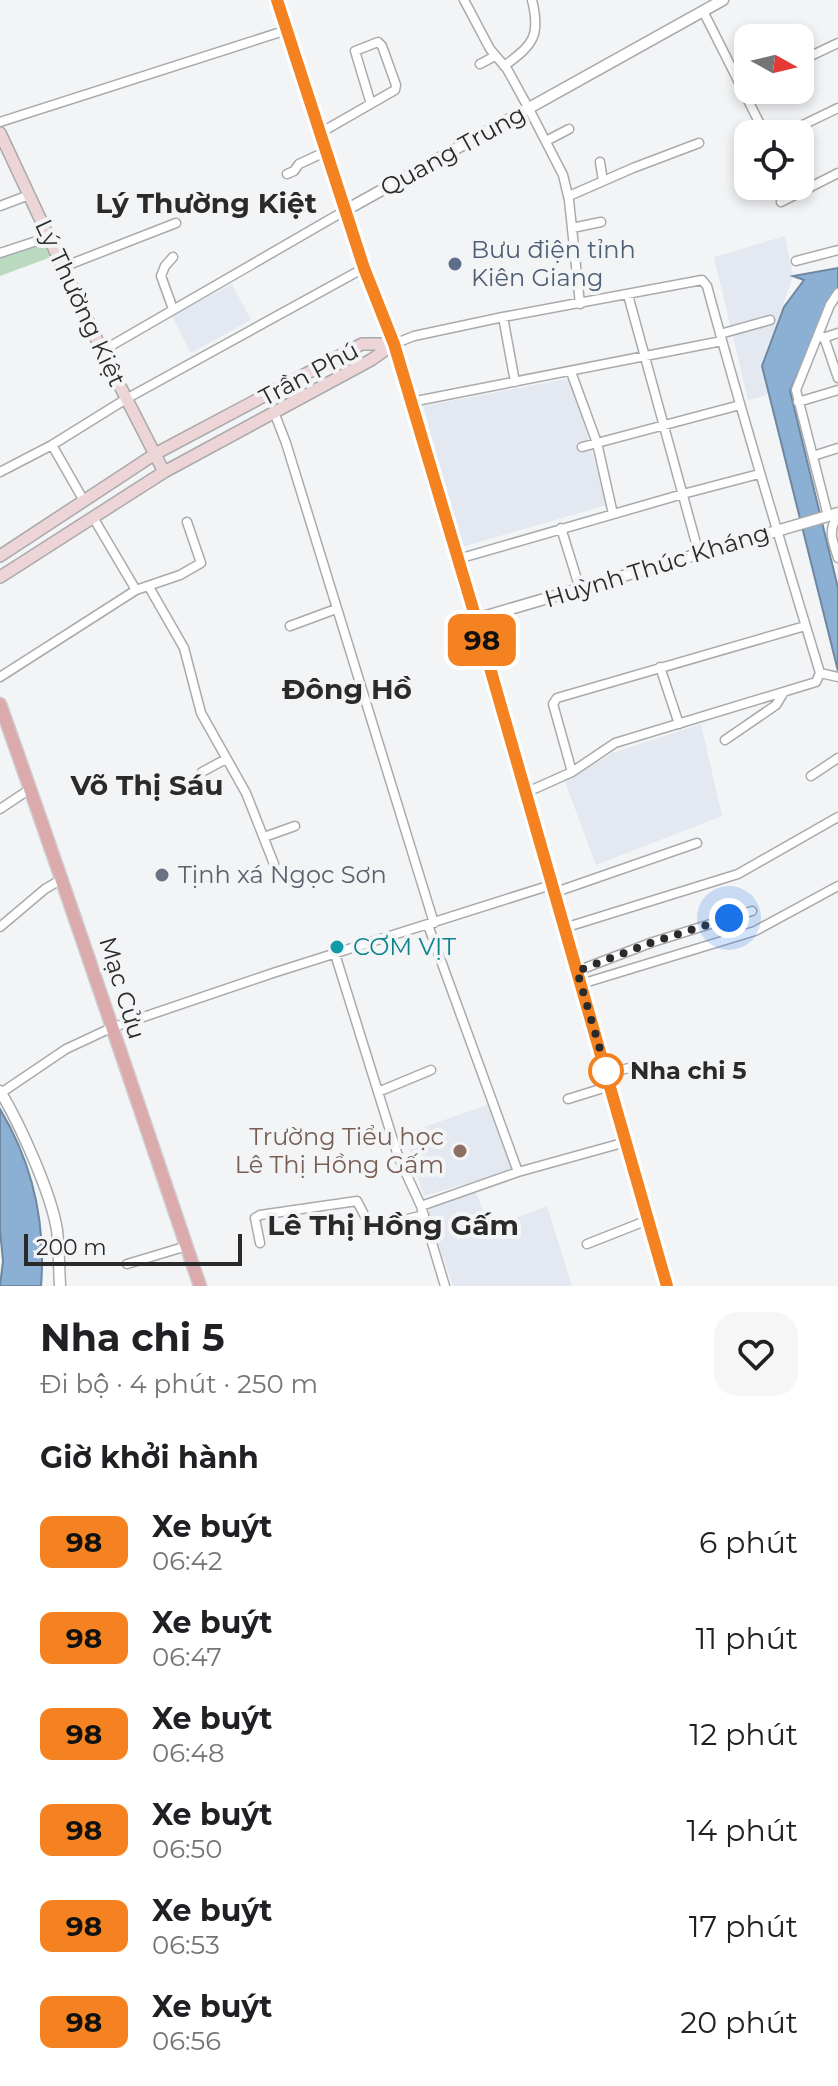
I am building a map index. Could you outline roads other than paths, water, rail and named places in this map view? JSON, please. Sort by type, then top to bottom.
[{"type":"main road","name":"Lý Thường Kiệt","points":[[0,133],[102,351],[164,472]]},
{"type":"main road","name":"Trần Phú","points":[[0,556],[155,454],[362,344],[394,344]]},
{"type":"main road","points":[[394,344],[667,1286]]},
{"type":"main road","name":"Trần Phú","points":[[0,577],[164,472],[371,360],[394,344]]},
{"type":"main road","points":[[84,501],[94,519]]},
{"type":"main road","name":"Mạc Cửu","points":[[0,704],[200,1286]]},
{"type":"street","points":[[277,0],[364,268],[394,344],[414,336],[503,317],[698,280],[707,286],[759,474],[782,528],[805,626],[820,673],[816,682],[615,743],[572,772],[525,793]]},
{"type":"street","points":[[464,0],[529,109],[563,175],[569,196],[580,304]]},
{"type":"street","points":[[504,66],[532,41],[537,21],[532,0]]},
{"type":"street","name":"Quang Trung","points":[[102,351],[346,210],[723,0]]},
{"type":"street","points":[[703,11],[734,68]]},
{"type":"street","points":[[0,122],[287,30]]},
{"type":"street","points":[[320,133],[371,104],[396,88],[378,42],[355,51],[371,104]]},
{"type":"street","points":[[814,54],[838,43]]},
{"type":"street","points":[[480,64],[495,56]]},
{"type":"street","points":[[813,120],[838,108]]},
{"type":"street","points":[[546,141],[569,129]]},
{"type":"street","points":[[569,196],[699,143]]},
{"type":"street","points":[[287,174],[299,164],[325,152]]},
{"type":"street","points":[[600,162],[603,181]]},
{"type":"street","points":[[781,202],[838,173]]},
{"type":"street","points":[[0,206],[29,195]]},
{"type":"street","points":[[572,228],[601,222]]},
{"type":"street","points":[[63,267],[176,223]]},
{"type":"street","points":[[0,253],[49,237]]},
{"type":"street","points":[[796,261],[838,250]]},
{"type":"street","points":[[173,257],[161,276],[173,309]]},
{"type":"street","points":[[0,472],[364,268]]},
{"type":"street","points":[[838,293],[830,305],[821,337],[796,386],[832,516],[831,539],[838,558]]},
{"type":"street","points":[[628,295],[699,554]]},
{"type":"street","points":[[503,317],[515,382]]},
{"type":"street","points":[[411,402],[644,356],[721,338],[770,320]]},
{"type":"street","points":[[821,337],[838,333]]},
{"type":"street","points":[[821,337],[838,378]]},
{"type":"street","points":[[571,372],[597,443],[613,514]]},
{"type":"street","points":[[798,402],[838,390]]},
{"type":"street","points":[[249,405],[257,421]]},
{"type":"street","points":[[582,447],[740,405]]},
{"type":"street","points":[[274,412],[431,924],[518,1172]]},
{"type":"street","points":[[52,445],[84,501]]},
{"type":"street","points":[[813,456],[838,448]]},
{"type":"street","points":[[458,559],[759,474]]},
{"type":"street","name":"Huỳnh Thúc Kháng","points":[[476,619],[832,516]]},
{"type":"street","points":[[94,519],[136,590]]},
{"type":"street","points":[[0,677],[136,590],[201,563],[187,522]]},
{"type":"street","points":[[561,528],[580,589]]},
{"type":"street","points":[[149,587],[184,648],[201,713],[246,793],[274,864]]},
{"type":"street","points":[[290,626],[336,609]]},
{"type":"street","points":[[572,772],[553,700],[805,626]]},
{"type":"street","points":[[660,667],[679,724]]},
{"type":"street","points":[[820,673],[838,677]]},
{"type":"street","points":[[725,740],[770,710],[785,691]]},
{"type":"street","points":[[811,776],[838,758]]},
{"type":"street","points":[[202,772],[226,759]]},
{"type":"street","points":[[0,809],[30,789]]},
{"type":"street","points":[[564,928],[738,874],[838,817]]},
{"type":"street","points":[[264,837],[295,826]]},
{"type":"street","points":[[60,1286],[56,1228],[50,1205],[28,1146],[1,1092],[66,1049],[111,1028],[335,954],[697,843]]},
{"type":"street","points":[[0,927],[45,889],[62,879]]},
{"type":"street","points":[[581,984],[755,931],[838,886]]},
{"type":"street","points":[[577,971],[653,942],[752,911]]},
{"type":"street","points":[[335,954],[405,1177],[422,1210],[445,1286]]},
{"type":"street","points":[[607,1073],[647,1064]]},
{"type":"street","points":[[378,1092],[431,1070]]},
{"type":"street","points":[[568,1099],[610,1086]]},
{"type":"street","points":[[260,1243],[255,1218],[260,1215],[357,1201],[371,1228],[518,1172],[626,1142]]},
{"type":"street","points":[[587,1244],[648,1220]]},
{"type":"street","points":[[127,1264],[187,1246]]},
{"type":"water","points":[[838,268],[838,289],[833,293],[790,391],[838,588],[838,671],[762,366],[784,307],[804,280],[793,276]]},
{"type":"water","points":[[0,1109],[21,1151],[35,1194],[41,1240],[41,1286],[0,1286],[3,1261]]},
{"type":"place","name":"Bưu điện tỉnh Kiên Giang","points":[[455,264]]},
{"type":"place","name":"Tịnh xá Ngọc Sơn","points":[[162,875]]},
{"type":"place","name":"CƠM VỊT","points":[[337,947]]},
{"type":"place","name":"Nha chi 5","points":[[606,1071]]},
{"type":"place","name":"Trường Tiểu học Lê Thị Hồng Gấm","points":[[460,1151]]},
{"type":"district","name":"Lý Thường Kiệt","points":[[206,203]]},
{"type":"district","name":"Đông Hồ","points":[[347,689]]},
{"type":"district","name":"Võ Thị Sáu","points":[[147,785]]},
{"type":"district","name":"Lê Thị Hồng Gấm","points":[[393,1225]]}]
